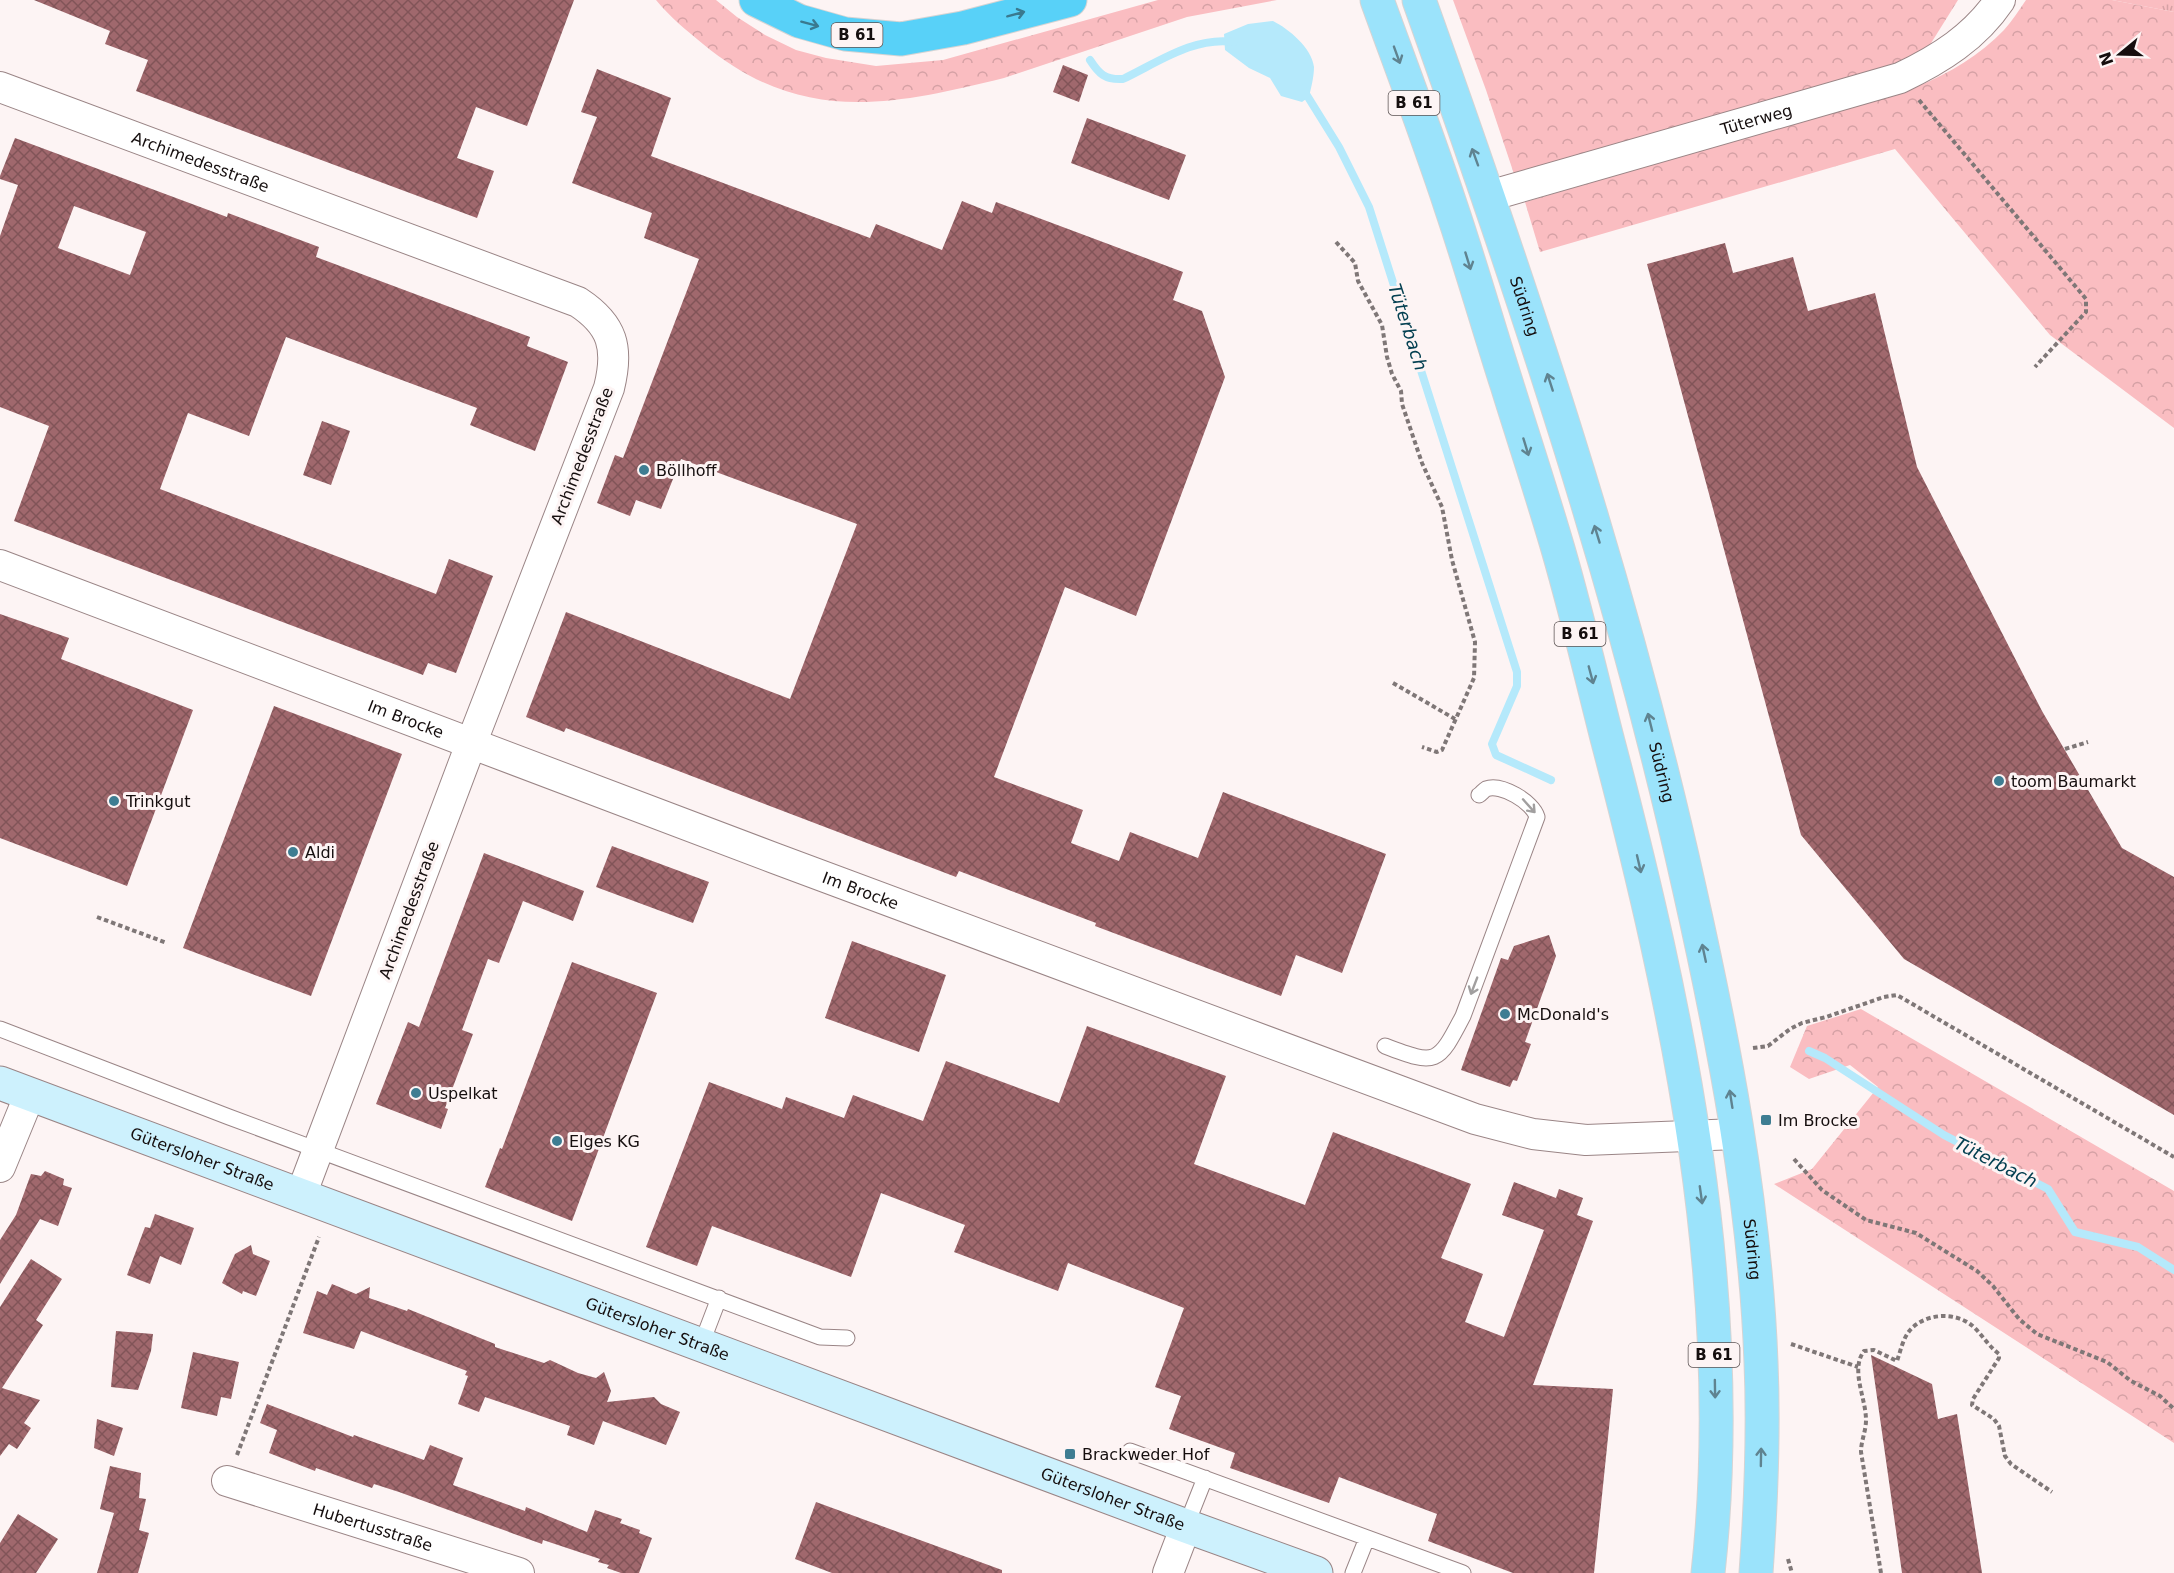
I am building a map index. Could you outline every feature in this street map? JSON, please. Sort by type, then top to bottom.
[{"type":"highway","name":"B 61","points":[[756,0],[799,21],[845,34],[901,39],[963,28],[1070,0]]},
{"type":"main road","name":"B 61","points":[[1377,0],[1451,205],[1558,549],[1636,850],[1683,1071],[1704,1218],[1714,1340],[1717,1459],[1715,1509],[1708,1573]]},
{"type":"main road","name":"Südring","points":[[1419,0],[1489,196],[1568,437],[1628,637],[1676,826],[1704,953],[1737,1134],[1751,1240],[1761,1361],[1760,1515],[1756,1573]]},
{"type":"main road","name":"B 61","points":[[1760,1515],[1768,1573]]},
{"type":"street","name":"Tüterweg","points":[[1489,196],[1900,78],[1921,68],[1962,42],[2000,0]]},
{"type":"street","name":"Archimedesstraße","points":[[0,87],[578,302],[599,319],[608,331],[614,347],[614,370],[609,388],[471,744],[302,1195]]},
{"type":"street","name":"Im Brocke","points":[[0,565],[471,744],[1475,1119],[1564,1139],[1605,1141],[1737,1134]]},
{"type":"street","name":"Gütersloher Straße","points":[[0,1083],[1316,1573]]},
{"type":"street","points":[[0,1167],[30,1094]]},
{"type":"street","name":"Hubertusstraße","points":[[227,1481],[519,1573]]},
{"type":"street","points":[[1168,1573],[1186,1526]]},
{"type":"lane","points":[[1385,1046],[1427,1060],[1442,1053],[1452,1039],[1475,983],[1537,817],[1535,810],[1521,797],[1494,788],[1485,789],[1479,795]]},
{"type":"lane","points":[[0,1029],[820,1337],[847,1338]]},
{"type":"lane","points":[[701,1345],[719,1298]]},
{"type":"lane","points":[[1130,1451],[1463,1573]]},
{"type":"lane","points":[[1186,1526],[1205,1478]]},
{"type":"lane","points":[[1353,1573],[1367,1538]]},
{"type":"path","points":[[1900,78],[2086,299],[2086,312],[2035,367]]},
{"type":"path","points":[[1336,242],[1355,263],[1358,281],[1382,325],[1392,374],[1401,391],[1402,404],[1422,463],[1435,488],[1444,514],[1452,560],[1472,631],[1475,650],[1474,678],[1442,750],[1437,752],[1422,747]]},
{"type":"path","points":[[1393,683],[1455,720]]},
{"type":"path","points":[[2064,749],[2088,742]]},
{"type":"path","points":[[97,917],[167,943]]},
{"type":"path","points":[[1749,1048],[1768,1046],[1781,1035],[1802,1023],[1897,995],[2174,1157]]},
{"type":"path","points":[[1794,1159],[1822,1190],[1866,1220],[1905,1228],[1916,1233],[1977,1271],[1993,1286],[2019,1318],[2037,1334],[2107,1362],[2131,1381],[2160,1396],[2174,1409]]},
{"type":"path","points":[[227,1481],[319,1237]]},
{"type":"path","points":[[1881,1573],[1861,1452],[1866,1422],[1858,1367],[1860,1356],[1864,1351],[1874,1350],[1898,1361],[1904,1341],[1912,1328],[1927,1319],[1954,1316],[1970,1324],[1999,1354],[1995,1365],[1973,1399],[1972,1405],[1994,1419],[1999,1426],[2005,1456],[2011,1464],[2052,1492]]},
{"type":"path","points":[[1787,1343],[1858,1367]]},
{"type":"green space","points":[[656,0],[716,0],[765,35],[796,50],[826,58],[876,66],[943,60],[1158,0],[1277,0],[1187,17],[1004,78],[962,88],[885,101],[848,102],[811,98],[775,87],[739,70],[690,34]]},
{"type":"green space","points":[[1453,0],[1958,0],[1928,48],[1891,65],[1514,174]]},
{"type":"green space","points":[[2026,0],[2112,0],[2174,12],[2174,428],[2050,335],[1895,149],[1540,252],[1525,202],[1918,86],[1942,75],[1975,55],[2004,30]]},
{"type":"green space","points":[[2112,0],[2174,0],[2174,12]]},
{"type":"green space","points":[[1861,1009],[2174,1191],[2174,1443],[1774,1184],[1812,1169],[1878,1087],[1850,1065],[1809,1079],[1790,1067],[1807,1026]]},
{"type":"water","points":[[1273,21],[1299,40],[1312,60],[1314,71],[1309,97],[1302,102],[1281,96],[1270,78],[1249,68],[1225,50],[1224,34],[1248,24]]},
{"type":"building","points":[[34,0],[574,0],[527,126],[476,107],[457,158],[494,171],[477,218],[136,91],[148,60],[105,44],[110,31]]},
{"type":"building","points":[[1063,65],[1088,75],[1079,102],[1053,92]]},
{"type":"building","points":[[597,69],[671,98],[651,156],[870,238],[876,224],[942,250],[962,201],[992,213],[996,202],[1183,272],[1173,300],[1202,311],[1225,377],[1136,616],[1065,587],[994,777],[1083,810],[1071,843],[1119,861],[1130,832],[1198,858],[1223,792],[1386,854],[1342,973],[1296,955],[1281,996],[1095,926],[1096,923],[959,871],[956,877],[566,728],[564,732],[526,717],[566,612],[790,699],[857,524],[681,459],[661,509],[636,500],[630,516],[597,503],[615,455],[623,458],[699,259],[644,238],[652,213],[572,183],[597,117],[581,112]]},
{"type":"building","points":[[1087,118],[1186,155],[1169,200],[1071,163]]},
{"type":"building","points":[[15,138],[227,217],[228,213],[319,247],[316,257],[530,337],[527,346],[568,362],[535,451],[470,425],[477,408],[286,337],[249,436],[188,413],[160,489],[436,594],[449,559],[493,576],[456,673],[428,663],[423,675],[14,521],[49,426],[0,407],[0,236],[18,185],[0,179]],"holes":[[[74,206],[146,232],[130,275],[58,248]]]},
{"type":"building","points":[[1725,243],[1733,273],[1793,257],[1808,311],[1875,293],[1917,467],[2042,711],[2122,848],[2174,877],[2174,1115],[1904,959],[1801,835],[1647,264]]},
{"type":"building","points":[[322,421],[350,431],[331,485],[303,475]]},
{"type":"building","points":[[0,614],[69,638],[61,659],[193,710],[127,886],[0,838]]},
{"type":"building","points":[[274,706],[402,754],[311,996],[183,948]]},
{"type":"building","points":[[612,846],[709,882],[693,923],[596,887]]},
{"type":"building","points":[[484,853],[584,891],[573,921],[523,901],[499,963],[488,959],[462,1030],[473,1034],[445,1108],[448,1109],[441,1129],[376,1104],[408,1022],[419,1027]]},
{"type":"building","points":[[1549,935],[1556,956],[1525,1042],[1531,1044],[1517,1081],[1513,1080],[1510,1087],[1461,1070],[1501,958],[1508,960],[1514,946]]},
{"type":"building","points":[[852,941],[946,975],[919,1052],[825,1018]]},
{"type":"building","points":[[572,962],[657,993],[572,1221],[485,1187],[500,1148],[502,1149]]},
{"type":"building","points":[[1087,1026],[1226,1076],[1194,1164],[1305,1205],[1333,1132],[1471,1184],[1441,1258],[1483,1274],[1465,1322],[1504,1337],[1544,1230],[1502,1215],[1514,1182],[1556,1198],[1559,1189],[1583,1198],[1577,1215],[1593,1221],[1533,1385],[1613,1389],[1594,1573],[1513,1573],[1428,1541],[1437,1514],[1339,1477],[1329,1503],[1230,1468],[1235,1453],[1169,1429],[1181,1396],[1155,1387],[1184,1308],[1068,1263],[1058,1291],[954,1252],[965,1225],[881,1193],[851,1277],[712,1226],[697,1266],[646,1247],[709,1082],[782,1109],[786,1097],[844,1118],[853,1095],[923,1121],[946,1061],[1059,1103]]},
{"type":"building","points":[[45,1171],[64,1179],[63,1185],[72,1188],[58,1226],[40,1219],[0,1284],[0,1240],[16,1215],[31,1174],[41,1176]]},
{"type":"building","points":[[155,1214],[194,1228],[181,1265],[160,1256],[150,1284],[127,1275],[145,1227],[150,1228]]},
{"type":"building","points":[[251,1245],[253,1254],[270,1261],[256,1296],[243,1291],[242,1294],[222,1283],[235,1254]]},
{"type":"building","points":[[31,1259],[62,1279],[36,1320],[43,1325],[2,1388],[40,1400],[24,1423],[31,1428],[17,1449],[9,1444],[0,1456],[0,1307]]},
{"type":"building","points":[[332,1284],[356,1294],[370,1287],[369,1298],[407,1311],[408,1309],[495,1344],[495,1347],[544,1363],[550,1360],[578,1373],[596,1378],[604,1372],[611,1391],[607,1402],[654,1397],[661,1404],[680,1412],[666,1445],[603,1421],[594,1445],[567,1435],[570,1426],[485,1397],[479,1412],[458,1404],[468,1376],[465,1375],[467,1371],[361,1331],[354,1349],[303,1333],[317,1291],[327,1295]]},
{"type":"building","points":[[116,1331],[153,1334],[151,1351],[138,1390],[111,1387]]},
{"type":"building","points":[[193,1352],[239,1362],[231,1399],[221,1397],[217,1416],[181,1408]]},
{"type":"building","points":[[1871,1355],[1932,1384],[1938,1419],[1957,1414],[1982,1573],[1902,1573]]},
{"type":"building","points":[[267,1404],[353,1437],[354,1435],[424,1460],[430,1445],[463,1458],[453,1485],[525,1511],[526,1507],[587,1532],[595,1510],[622,1519],[620,1523],[640,1530],[639,1533],[652,1538],[639,1573],[621,1573],[607,1568],[609,1565],[598,1562],[600,1559],[543,1540],[542,1544],[399,1492],[374,1484],[372,1488],[316,1468],[315,1471],[269,1453],[277,1430],[260,1423]]},
{"type":"building","points":[[97,1419],[123,1428],[114,1456],[94,1448]]},
{"type":"building","points":[[110,1466],[141,1473],[139,1498],[146,1499],[139,1530],[149,1533],[138,1573],[97,1573],[114,1513],[100,1509]]},
{"type":"building","points":[[816,1502],[1002,1570],[1002,1573],[832,1573],[795,1559]]},
{"type":"building","points":[[18,1514],[58,1539],[36,1573],[0,1573],[0,1543]]},
{"type":"waterway","name":"Tüterbach","points":[[1090,60],[1103,75],[1123,79],[1190,47],[1219,41],[1234,42]]},
{"type":"waterway","name":"Tüterbach","points":[[1303,89],[1339,147],[1369,207],[1517,672],[1517,686],[1492,744],[1496,755],[1551,780]]},
{"type":"waterway","name":"Tüterbach","points":[[1809,1051],[1825,1058],[1944,1135],[2048,1189],[2075,1232],[2138,1247],[2174,1270]]},
{"type":"place","name":"Böllhoff","points":[[644,470]]},
{"type":"place","name":"toom Baumarkt","points":[[1999,781]]},
{"type":"place","name":"Trinkgut","points":[[114,801]]},
{"type":"place","name":"Aldi","points":[[293,852]]},
{"type":"place","name":"McDonald's","points":[[1505,1014]]},
{"type":"place","name":"Uspelkat","points":[[416,1093]]},
{"type":"place","name":"Im Brocke","points":[[1766,1120]]},
{"type":"place","name":"Elges KG","points":[[557,1141]]},
{"type":"place","name":"Brackweder Hof","points":[[1070,1454]]}]
